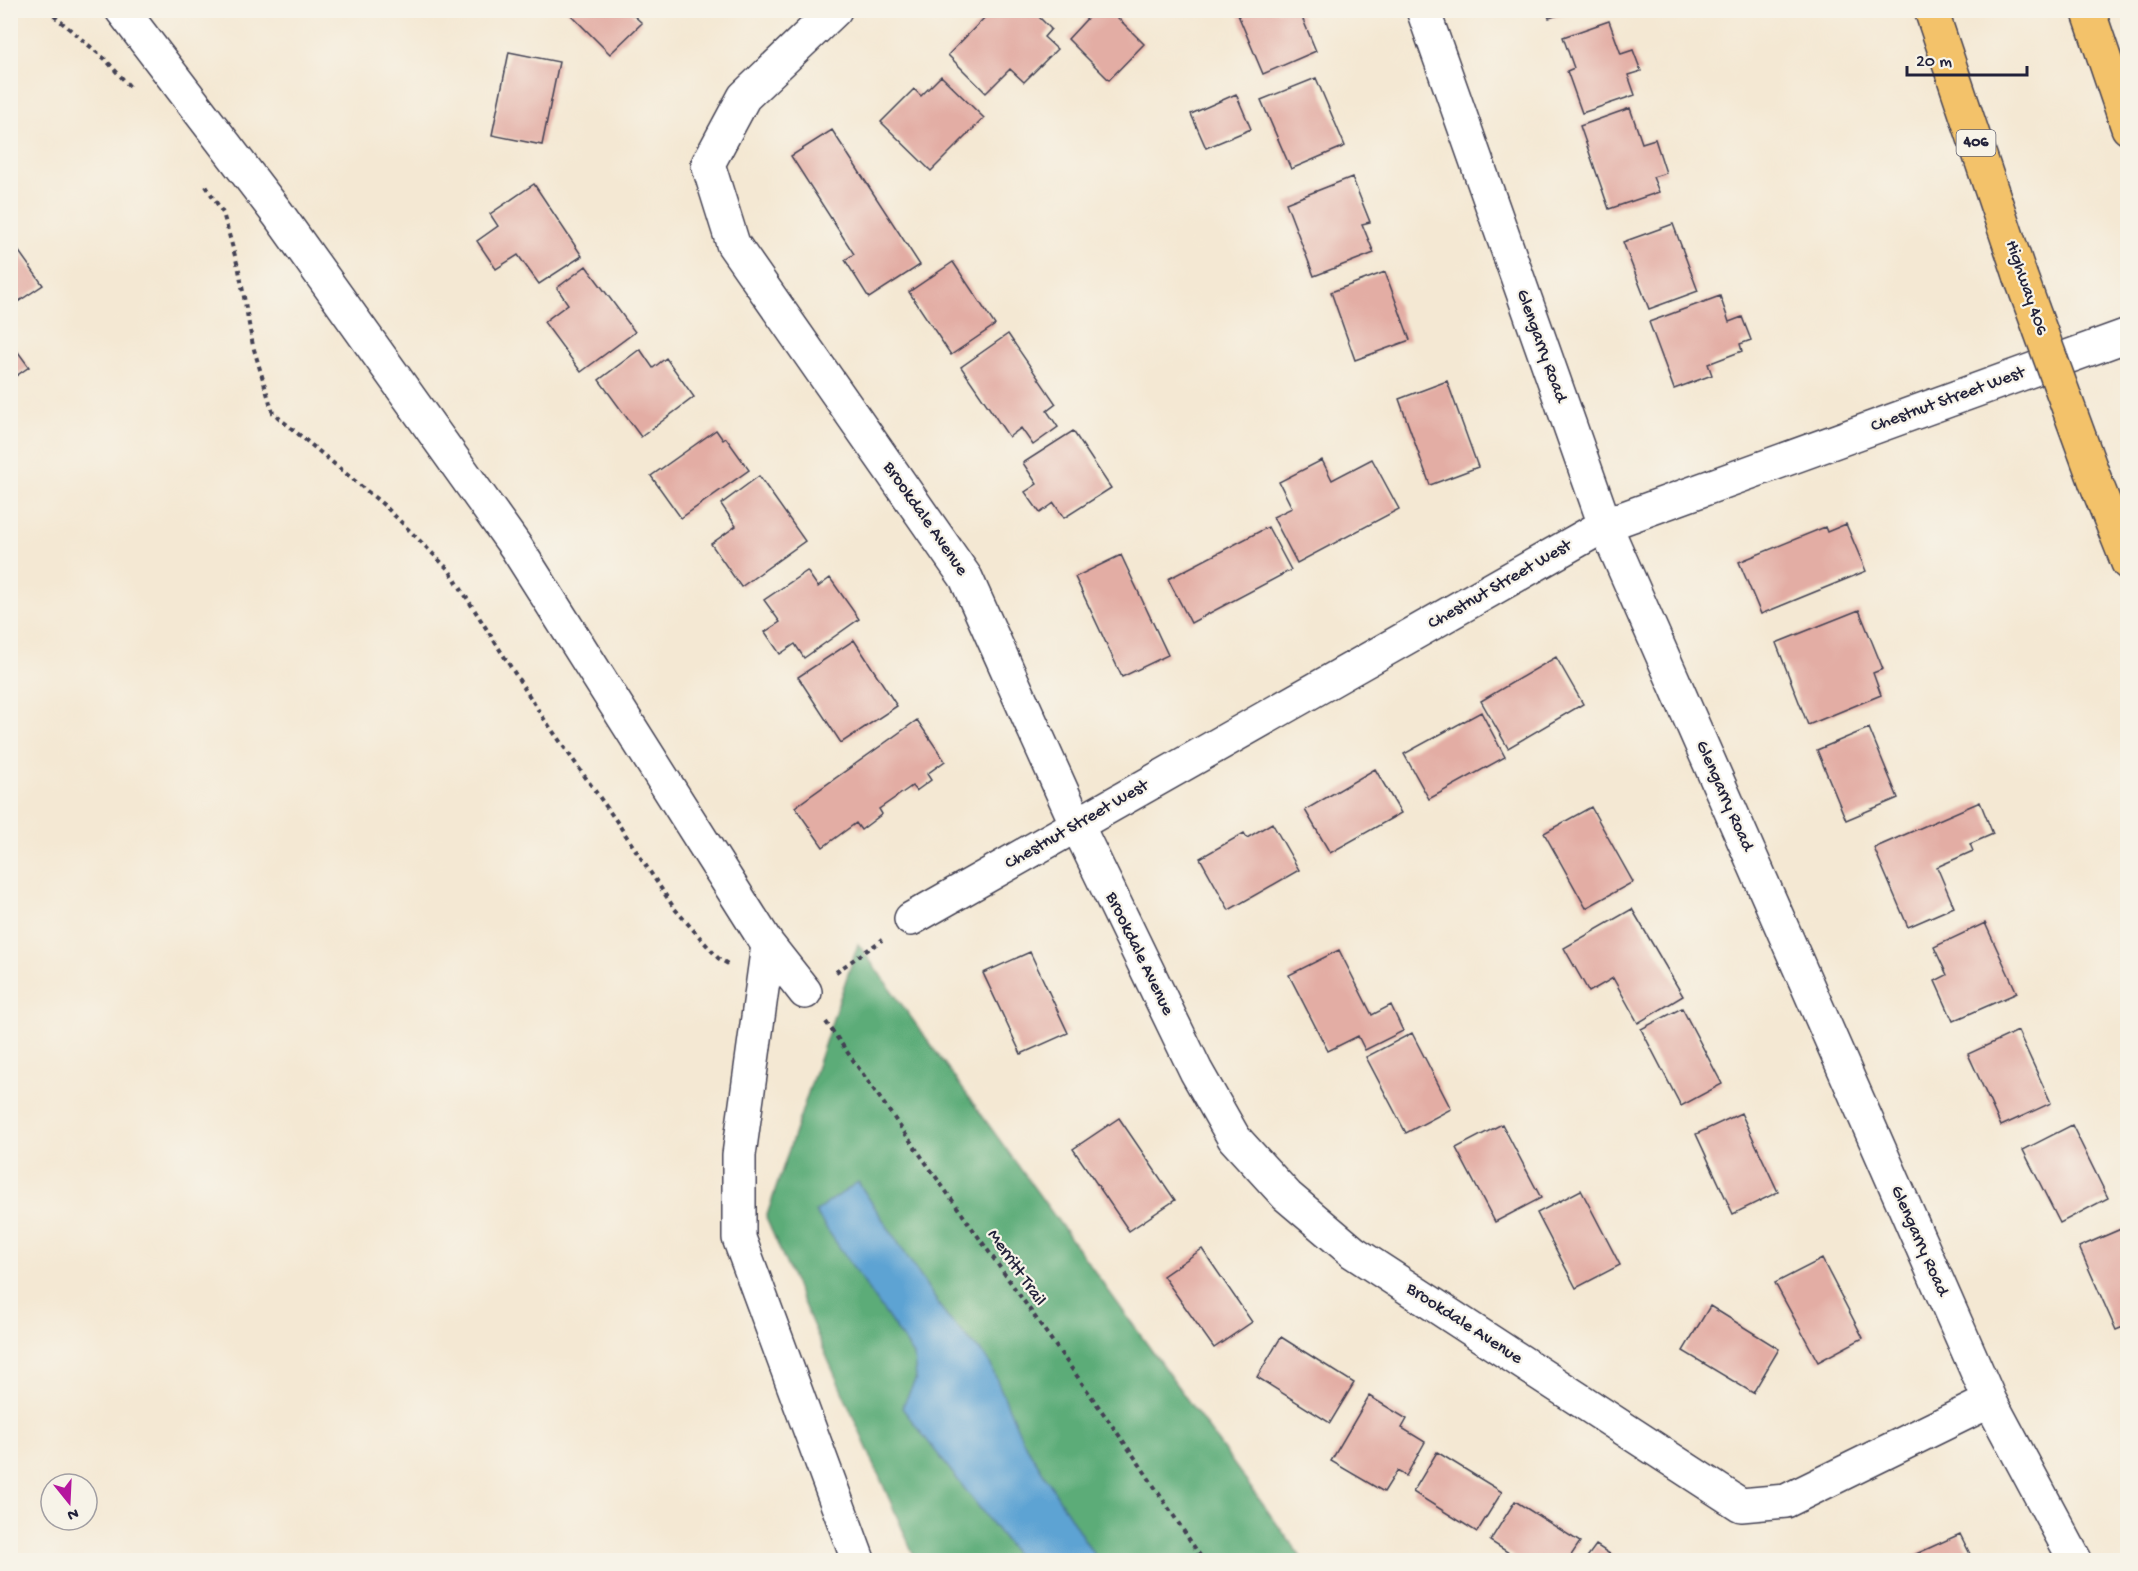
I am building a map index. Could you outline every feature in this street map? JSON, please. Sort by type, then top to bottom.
[{"type":"highway","name":"Highway 406","points":[[1931,10],[2020,275],[2127,563]]},
{"type":"highway","points":[[2088,10],[2127,129]]},
{"type":"street","points":[[122,10],[278,214],[516,547],[768,945],[805,992]]},
{"type":"street","name":"Brookdale Avenue","points":[[835,10],[744,97],[708,164],[733,244],[966,578],[1077,825],[1201,1080],[1234,1138],[1287,1196],[1353,1252],[1741,1505],[1785,1501],[1990,1401]]},
{"type":"street","name":"Glengarry Road","points":[[1423,10],[1605,525],[1990,1401],[2075,1560]]},
{"type":"street","name":"Chestnut Street West","points":[[911,920],[1605,525],[2127,335]]},
{"type":"street","points":[[768,945],[739,1155],[739,1238],[858,1560]]},
{"type":"path","points":[[47,10],[105,59],[136,94]]},
{"type":"path","points":[[205,185],[223,213],[239,270],[253,346],[273,413],[385,506],[448,570],[542,716],[615,819],[674,908],[718,958],[732,966],[764,977]]},
{"type":"path","points":[[805,992],[911,920]]},
{"type":"path","name":"Merritt Trail","points":[[805,992],[1140,1466],[1203,1560]]},
{"type":"green space","points":[[858,944],[1303,1560],[916,1560],[766,1218]]},
{"type":"water","points":[[858,1182],[947,1317],[988,1359],[1022,1439],[1097,1560],[1020,1560],[902,1408],[916,1378],[914,1355],[815,1212]]},
{"type":"building","points":[[566,10],[636,10],[632,14],[642,23],[610,54]]},
{"type":"building","points":[[992,10],[1032,10],[1051,29],[1044,37],[1057,49],[1024,82],[1010,69],[986,93],[948,55]]},
{"type":"building","points":[[1095,10],[1110,10],[1144,44],[1109,80],[1068,39]]},
{"type":"building","points":[[1236,10],[1299,10],[1316,51],[1263,74]]},
{"type":"building","points":[[1546,10],[1571,10],[1571,11],[1549,18]]},
{"type":"building","points":[[1609,21],[1621,54],[1633,50],[1641,71],[1628,75],[1635,95],[1582,113],[1567,71],[1574,68],[1563,37]]},
{"type":"building","points":[[509,52],[559,62],[542,145],[492,135]]},
{"type":"building","points":[[941,76],[984,118],[931,171],[881,122],[914,89],[921,96]]},
{"type":"building","points":[[1316,78],[1345,146],[1291,169],[1261,100]]},
{"type":"building","points":[[1236,94],[1251,129],[1206,148],[1191,114]]},
{"type":"building","points":[[1630,108],[1642,143],[1655,139],[1666,173],[1653,177],[1659,192],[1609,209],[1580,126]]},
{"type":"building","points":[[832,130],[920,265],[869,298],[845,260],[854,254],[791,156]]},
{"type":"building","points":[[1352,177],[1370,222],[1362,224],[1374,253],[1314,276],[1286,203]]},
{"type":"building","points":[[534,184],[582,256],[539,284],[518,255],[496,269],[477,241],[498,226],[490,214]]},
{"type":"building","points":[[1673,224],[1698,291],[1649,309],[1623,242]]},
{"type":"building","points":[[10,239],[43,285],[10,307]]},
{"type":"building","points":[[953,262],[995,325],[951,355],[909,292]]},
{"type":"building","points":[[586,266],[635,332],[581,372],[544,322],[568,304],[557,288]]},
{"type":"building","points":[[1385,272],[1410,340],[1355,360],[1331,292]]},
{"type":"building","points":[[1720,296],[1729,322],[1742,317],[1751,340],[1740,344],[1742,351],[1708,364],[1712,375],[1674,389],[1649,322]]},
{"type":"building","points":[[1008,334],[1056,404],[1047,411],[1058,427],[1033,445],[1021,428],[1009,437],[961,367]]},
{"type":"building","points":[[10,341],[29,367],[10,380]]},
{"type":"building","points":[[640,349],[653,368],[666,358],[694,397],[641,437],[599,380]]},
{"type":"building","points":[[1447,381],[1478,467],[1430,485],[1399,399]]},
{"type":"building","points":[[716,430],[723,440],[726,438],[749,470],[681,518],[651,476]]},
{"type":"building","points":[[1073,431],[1111,488],[1064,518],[1054,503],[1040,513],[1025,492],[1037,484],[1023,463]]},
{"type":"building","points":[[1372,459],[1399,509],[1297,563],[1273,517],[1292,508],[1279,482],[1322,460],[1332,480]]},
{"type":"building","points":[[759,476],[805,541],[741,587],[711,544],[736,526],[721,504]]},
{"type":"building","points":[[1846,524],[1866,571],[1761,614],[1739,562],[1825,527],[1827,532]]},
{"type":"building","points":[[1268,527],[1291,570],[1191,623],[1168,579]]},
{"type":"building","points":[[1121,555],[1168,655],[1122,677],[1075,577]]},
{"type":"building","points":[[807,571],[818,587],[830,578],[859,619],[804,658],[795,644],[780,654],[765,632],[780,622],[764,600]]},
{"type":"building","points":[[1859,610],[1883,669],[1873,673],[1881,695],[1808,725],[1776,643]]},
{"type":"building","points":[[854,640],[897,706],[841,743],[798,677]]},
{"type":"building","points":[[1556,657],[1583,704],[1508,748],[1481,701]]},
{"type":"building","points":[[1481,712],[1505,757],[1429,799],[1404,754]]},
{"type":"building","points":[[917,720],[945,761],[927,774],[931,780],[916,791],[912,786],[879,809],[882,814],[861,830],[856,823],[823,847],[795,807]]},
{"type":"building","points":[[1869,728],[1898,798],[1846,820],[1817,750]]},
{"type":"building","points":[[1375,769],[1401,813],[1330,853],[1305,810]]},
{"type":"building","points":[[1980,802],[1993,834],[1970,844],[1973,851],[1937,867],[1954,907],[1908,927],[1874,848]]},
{"type":"building","points":[[1591,807],[1633,882],[1586,908],[1544,833]]},
{"type":"building","points":[[1272,823],[1299,870],[1229,910],[1200,858],[1244,833],[1247,838]]},
{"type":"building","points":[[1632,909],[1683,996],[1638,1023],[1613,978],[1589,992],[1564,948]]},
{"type":"building","points":[[1985,923],[2017,993],[1953,1021],[1935,981],[1947,975],[1934,947]]},
{"type":"building","points":[[1339,950],[1372,1015],[1391,1005],[1403,1031],[1365,1050],[1358,1036],[1328,1051],[1289,975]]},
{"type":"building","points":[[1030,952],[1068,1033],[1021,1054],[983,973]]},
{"type":"building","points":[[1682,1008],[1722,1084],[1681,1106],[1641,1029]]},
{"type":"building","points":[[2018,1031],[2051,1103],[2001,1126],[1968,1054]]},
{"type":"building","points":[[1412,1033],[1451,1109],[1406,1133],[1366,1057]]},
{"type":"building","points":[[1741,1113],[1778,1192],[1733,1214],[1696,1134]]},
{"type":"building","points":[[1119,1118],[1175,1200],[1129,1231],[1073,1149]]},
{"type":"building","points":[[1502,1124],[1541,1198],[1495,1222],[1456,1148]]},
{"type":"building","points":[[2072,1125],[2108,1198],[2060,1223],[2023,1150]]},
{"type":"building","points":[[1581,1190],[1620,1265],[1576,1288],[1537,1213]]},
{"type":"building","points":[[2128,1226],[2128,1325],[2116,1330],[2079,1247]]},
{"type":"building","points":[[1202,1249],[1252,1322],[1214,1348],[1163,1276]]},
{"type":"building","points":[[1822,1259],[1863,1338],[1818,1362],[1775,1283]]},
{"type":"building","points":[[1710,1306],[1779,1349],[1753,1393],[1683,1351]]},
{"type":"building","points":[[1281,1337],[1354,1383],[1330,1423],[1257,1377]]},
{"type":"building","points":[[1369,1396],[1407,1419],[1402,1428],[1425,1442],[1406,1476],[1397,1471],[1384,1492],[1331,1461]]},
{"type":"building","points":[[1437,1452],[1502,1492],[1477,1532],[1413,1492]]},
{"type":"building","points":[[1515,1501],[1580,1542],[1568,1560],[1520,1560],[1490,1541]]},
{"type":"building","points":[[1960,1534],[1973,1560],[1903,1560]]},
{"type":"building","points":[[1596,1545],[1619,1560],[1585,1560]]}]
